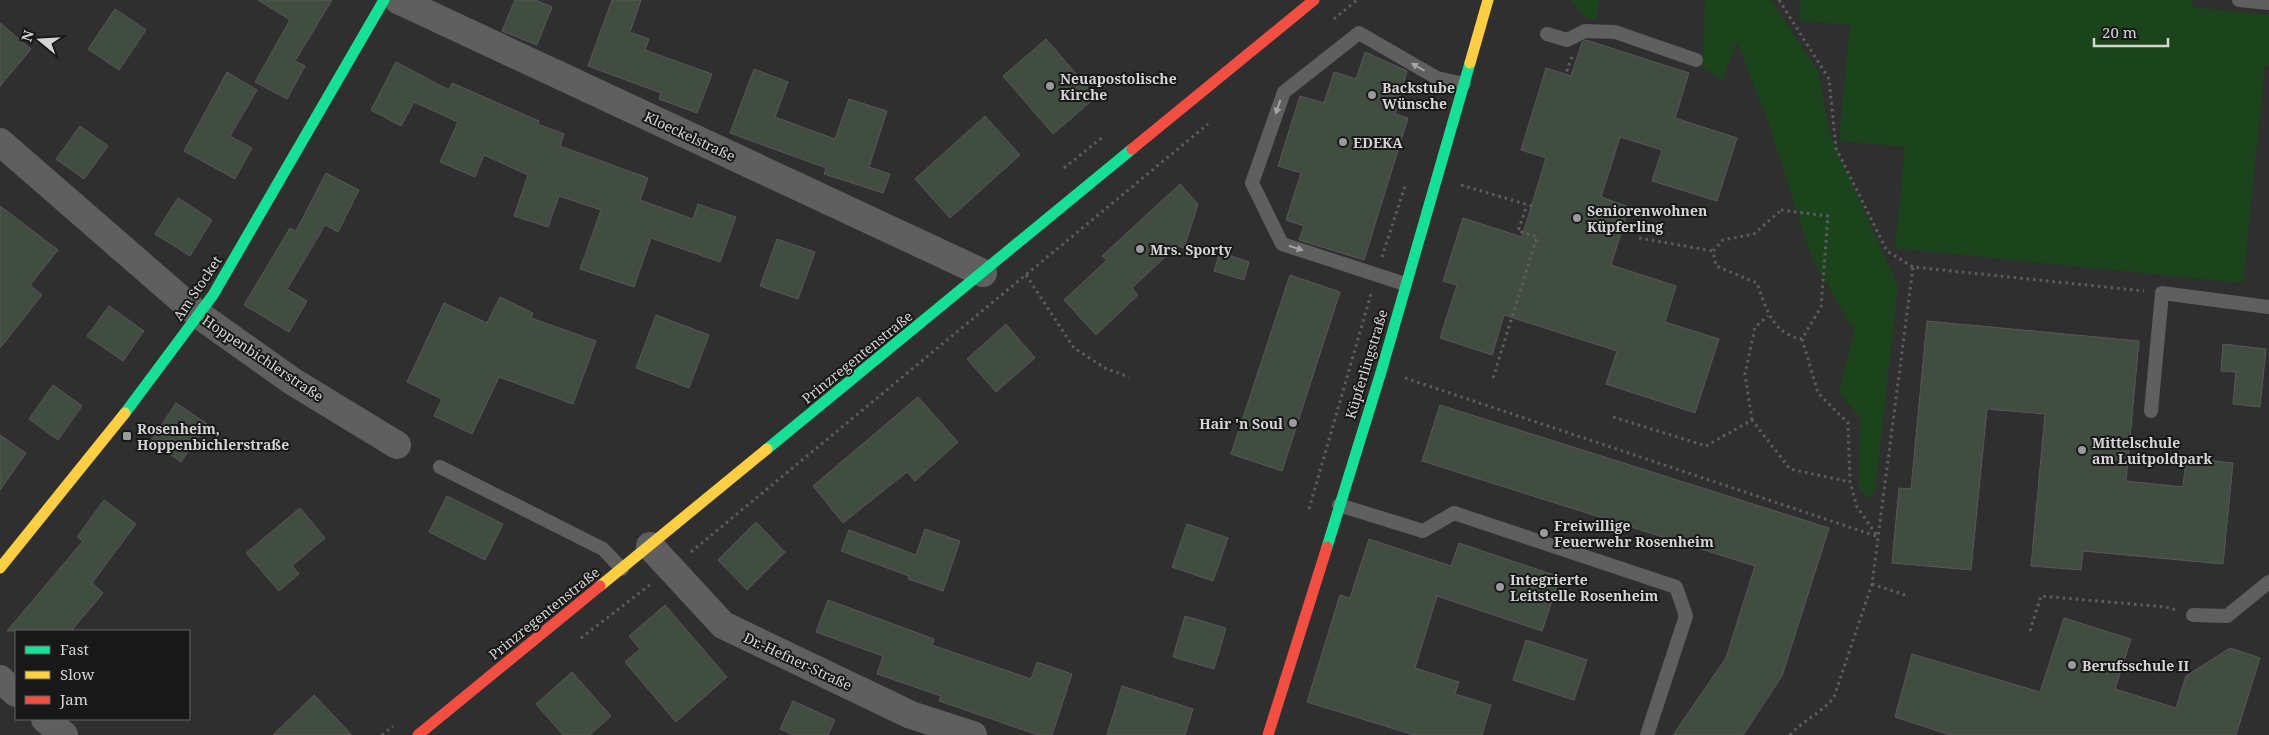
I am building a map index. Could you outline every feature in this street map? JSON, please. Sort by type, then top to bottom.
[{"type":"street","name":"Am Stocket","points":[[0,568],[115,427],[213,295],[384,0]]},
{"type":"street","name":"Kloeckelstraße","points":[[398,0],[983,273]]},
{"type":"street","name":"Prinzregentenstraße","points":[[418,735],[1314,0]]},
{"type":"street","name":"Küpferlingstraße","points":[[1268,735],[1380,372],[1488,0]]},
{"type":"street","name":"Hoppenbichlerstraße","points":[[0,142],[199,315],[292,381],[397,445]]},
{"type":"street","name":"Dr.-Hefner-Straße","points":[[650,546],[723,625],[910,715],[973,735]]},
{"type":"street","points":[[0,679],[15,692]]},
{"type":"street","points":[[46,720],[64,735]]},
{"type":"lane","points":[[2239,0],[2269,3]]},
{"type":"lane","points":[[1547,34],[1567,40],[1586,31],[1615,32],[1696,60]]},
{"type":"lane","points":[[1405,284],[1282,244],[1252,183],[1284,92],[1359,33],[1437,78],[1464,84]]},
{"type":"lane","points":[[2152,412],[2162,293],[2269,307]]},
{"type":"lane","points":[[440,467],[603,549],[622,569]]},
{"type":"lane","points":[[1339,504],[1423,531],[1454,513],[1676,587],[1686,616],[1647,735]]},
{"type":"lane","points":[[2193,616],[2227,616],[2269,582]]},
{"type":"path","points":[[1334,19],[1357,0]]},
{"type":"path","points":[[1779,0],[1829,79],[1836,148],[1888,251],[1913,267],[2162,293]]},
{"type":"path","points":[[577,641],[671,568],[1211,122]]},
{"type":"path","points":[[1306,516],[1376,275],[1407,178]]},
{"type":"path","points":[[1460,184],[1532,206]]},
{"type":"path","points":[[1493,378],[1537,238],[1518,231],[1526,205]]},
{"type":"path","points":[[1713,251],[1723,240],[1754,234],[1781,210],[1828,216],[1821,307],[1802,339],[1818,392],[1848,423],[1850,482],[1857,507],[1879,537]]},
{"type":"path","points":[[1640,238],[1713,251]]},
{"type":"path","points":[[1713,251],[1716,266],[1757,283],[1768,316],[1789,337],[1802,339]]},
{"type":"path","points":[[1790,735],[1798,725],[1826,708],[1834,697],[1872,584],[1913,267]]},
{"type":"path","points":[[1026,275],[1074,348],[1105,368],[1129,377]]},
{"type":"path","points":[[1768,316],[1755,327],[1745,374],[1752,420],[1790,469],[1850,482]]},
{"type":"path","points":[[1401,377],[1879,537]]},
{"type":"path","points":[[1613,417],[1706,446],[1752,420]]},
{"type":"path","points":[[1872,584],[1905,595]]},
{"type":"path","points":[[2030,631],[2041,596],[2166,607],[2193,616]]},
{"type":"green space","points":[[1571,0],[1600,0],[1595,22],[1582,15]]},
{"type":"green space","points":[[1705,0],[1771,0],[1818,71],[1829,132],[1898,286],[1875,490],[1869,499],[1859,489],[1860,418],[1839,392],[1854,331],[1811,256],[1768,121],[1737,42],[1722,80],[1703,68]]},
{"type":"green space","points":[[1801,0],[2193,0],[2192,7],[2269,15],[2269,66],[2265,66],[2243,283],[1895,248],[1905,147],[1839,141],[1850,25],[1799,20]]},
{"type":"building","points":[[258,0],[332,0],[295,61],[305,66],[287,99],[255,82],[290,20]]},
{"type":"building","points":[[515,0],[535,0],[552,7],[537,45],[502,31]]},
{"type":"building","points":[[612,0],[641,0],[630,32],[649,39],[645,50],[712,74],[697,113],[659,99],[661,93],[588,66]]},
{"type":"building","points":[[115,9],[146,30],[119,70],[88,49]]},
{"type":"building","points":[[0,23],[31,49],[0,86]]},
{"type":"building","name":"Neuapostolische Kirche","points":[[1046,39],[1096,97],[1053,134],[1003,76]]},
{"type":"building","name":"Seniorenwohnen Küpferling","points":[[1586,40],[1689,73],[1675,118],[1737,138],[1717,201],[1652,181],[1662,150],[1620,137],[1601,197],[1629,207],[1611,265],[1676,286],[1665,322],[1719,339],[1695,413],[1606,384],[1617,351],[1504,315],[1492,355],[1440,338],[1457,285],[1443,281],[1463,218],[1522,237],[1546,158],[1521,150],[1546,68],[1571,76],[1582,42]]},
{"type":"building","name":"EDEKA","points":[[1365,52],[1407,71],[1395,114],[1408,118],[1364,260],[1299,240],[1304,226],[1286,220],[1301,173],[1278,166],[1300,96],[1324,103],[1334,72],[1356,79]]},
{"type":"building","points":[[396,62],[449,90],[452,83],[539,121],[538,124],[564,134],[560,146],[648,178],[640,200],[693,219],[698,204],[736,217],[720,262],[651,238],[634,287],[580,269],[601,210],[559,196],[548,227],[514,216],[528,175],[484,155],[475,177],[440,162],[458,122],[414,102],[401,126],[371,110]]},
{"type":"building","points":[[754,69],[788,82],[775,117],[835,139],[849,99],[887,111],[869,167],[890,174],[883,193],[824,174],[826,168],[730,133]]},
{"type":"building","points":[[227,72],[257,90],[230,136],[252,148],[235,179],[184,151]]},
{"type":"building","points":[[985,116],[1020,155],[950,218],[915,179]]},
{"type":"building","points":[[80,126],[108,146],[84,179],[56,159]]},
{"type":"building","points":[[326,173],[359,190],[338,232],[325,225],[287,289],[307,301],[289,332],[244,305],[290,228],[296,231]]},
{"type":"building","points":[[1180,184],[1198,204],[1184,248],[1177,246],[1132,288],[1138,295],[1096,335],[1064,300],[1107,260],[1102,256]]},
{"type":"building","points":[[178,198],[212,220],[190,256],[155,234]]},
{"type":"building","points":[[0,206],[58,250],[30,285],[42,295],[0,348]]},
{"type":"building","points":[[777,239],[815,252],[798,299],[760,286]]},
{"type":"building","points":[[1220,252],[1249,262],[1244,280],[1214,271]]},
{"type":"building","points":[[1290,275],[1340,292],[1282,471],[1231,454]]},
{"type":"building","points":[[500,297],[533,313],[531,318],[596,341],[573,404],[499,377],[472,434],[434,416],[442,399],[407,382],[444,303],[487,323]]},
{"type":"building","points":[[109,306],[144,331],[123,361],[87,336]]},
{"type":"building","points":[[656,315],[709,335],[689,388],[636,368]]},
{"type":"building","points":[[1927,321],[2139,341],[2126,481],[2183,487],[2186,458],[2233,463],[2223,564],[2083,551],[2081,570],[2031,566],[2045,414],[1987,409],[1971,570],[1892,563],[1899,488],[1911,489]]},
{"type":"building","points":[[1006,324],[1035,358],[996,392],[967,359]]},
{"type":"building","points":[[2223,344],[2266,349],[2260,407],[2233,404],[2236,372],[2221,371]]},
{"type":"building","points":[[53,385],[82,406],[58,440],[29,419]]},
{"type":"building","points":[[918,397],[958,442],[915,481],[907,472],[843,523],[813,486]]},
{"type":"building","points":[[176,403],[207,424],[181,462],[151,441]]},
{"type":"building","points":[[1440,405],[1829,528],[1782,676],[1743,735],[1673,735],[1726,658],[1755,566],[1422,461]]},
{"type":"building","points":[[0,435],[26,453],[0,490]]},
{"type":"building","points":[[447,496],[503,524],[485,560],[429,532]]},
{"type":"building","points":[[104,500],[136,524],[92,583],[103,593],[72,630],[7,631],[83,541],[77,537]]},
{"type":"building","points":[[300,508],[325,538],[292,566],[299,574],[279,591],[246,553]]},
{"type":"building","points":[[756,522],[785,552],[747,590],[718,560]]},
{"type":"building","points":[[1187,524],[1228,538],[1213,581],[1172,567]]},
{"type":"building","points":[[925,529],[960,541],[943,591],[908,579],[909,576],[841,551],[849,530],[916,555]]},
{"type":"building","points":[[1369,539],[1451,566],[1459,543],[1560,577],[1542,631],[1437,596],[1415,668],[1459,682],[1455,694],[1491,705],[1482,735],[1414,735],[1307,702],[1340,595],[1350,598]]},
{"type":"building","points":[[828,600],[934,639],[932,645],[1031,679],[1037,662],[1072,674],[1052,735],[1038,735],[939,701],[941,696],[877,674],[883,656],[816,632]]},
{"type":"building","points":[[665,605],[727,677],[676,722],[625,662],[640,649],[629,636]]},
{"type":"building","points":[[1185,616],[1226,628],[1214,669],[1173,657]]},
{"type":"building","points":[[2064,618],[2131,639],[2115,689],[2176,708],[2186,676],[2230,648],[2260,658],[2236,735],[1950,735],[1895,717],[1912,654],[2040,692]]},
{"type":"building","points":[[1526,640],[1587,660],[1574,700],[1513,680]]},
{"type":"building","points":[[572,672],[611,716],[590,735],[563,735],[536,704]]},
{"type":"building","points":[[1122,686],[1193,709],[1185,735],[1107,735]]},
{"type":"building","points":[[314,695],[352,735],[273,735]]},
{"type":"building","points":[[793,701],[835,720],[828,735],[794,735],[780,729]]},
{"type":"traffic: fast","points":[[125,413],[213,295],[384,0]]},
{"type":"traffic: fast","points":[[1327,547],[1381,372],[1470,63]]},
{"type":"traffic: fast","points":[[767,449],[1132,149]]},
{"type":"traffic: slow","points":[[1470,63],[1488,0]]},
{"type":"traffic: slow","points":[[0,568],[125,413]]},
{"type":"traffic: slow","points":[[600,586],[767,449]]},
{"type":"traffic: jam","points":[[1132,149],[1314,0]]},
{"type":"traffic: jam","points":[[1268,735],[1327,547]]},
{"type":"traffic: jam","points":[[418,735],[600,586]]},
{"type":"place","name":"Neuapostolische Kirche","points":[[1050,86]]},
{"type":"place","name":"Backstube Wünsche","points":[[1372,95]]},
{"type":"place","name":"EDEKA","points":[[1343,142]]},
{"type":"place","name":"Seniorenwohnen Küpferling","points":[[1577,218]]},
{"type":"place","name":"Mrs. Sporty","points":[[1140,249]]},
{"type":"place","name":"Hair 'n Soul","points":[[1293,423]]},
{"type":"place","name":"Rosenheim, Hoppenbichlerstraße","points":[[127,436]]},
{"type":"place","name":"Mittelschule am Luitpoldpark","points":[[2082,450]]},
{"type":"place","name":"Freiwillige Feuerwehr Rosenheim","points":[[1544,533]]},
{"type":"place","name":"Integrierte Leitstelle Rosenheim","points":[[1500,587]]},
{"type":"place","name":"Berufsschule II","points":[[2072,665]]}]
